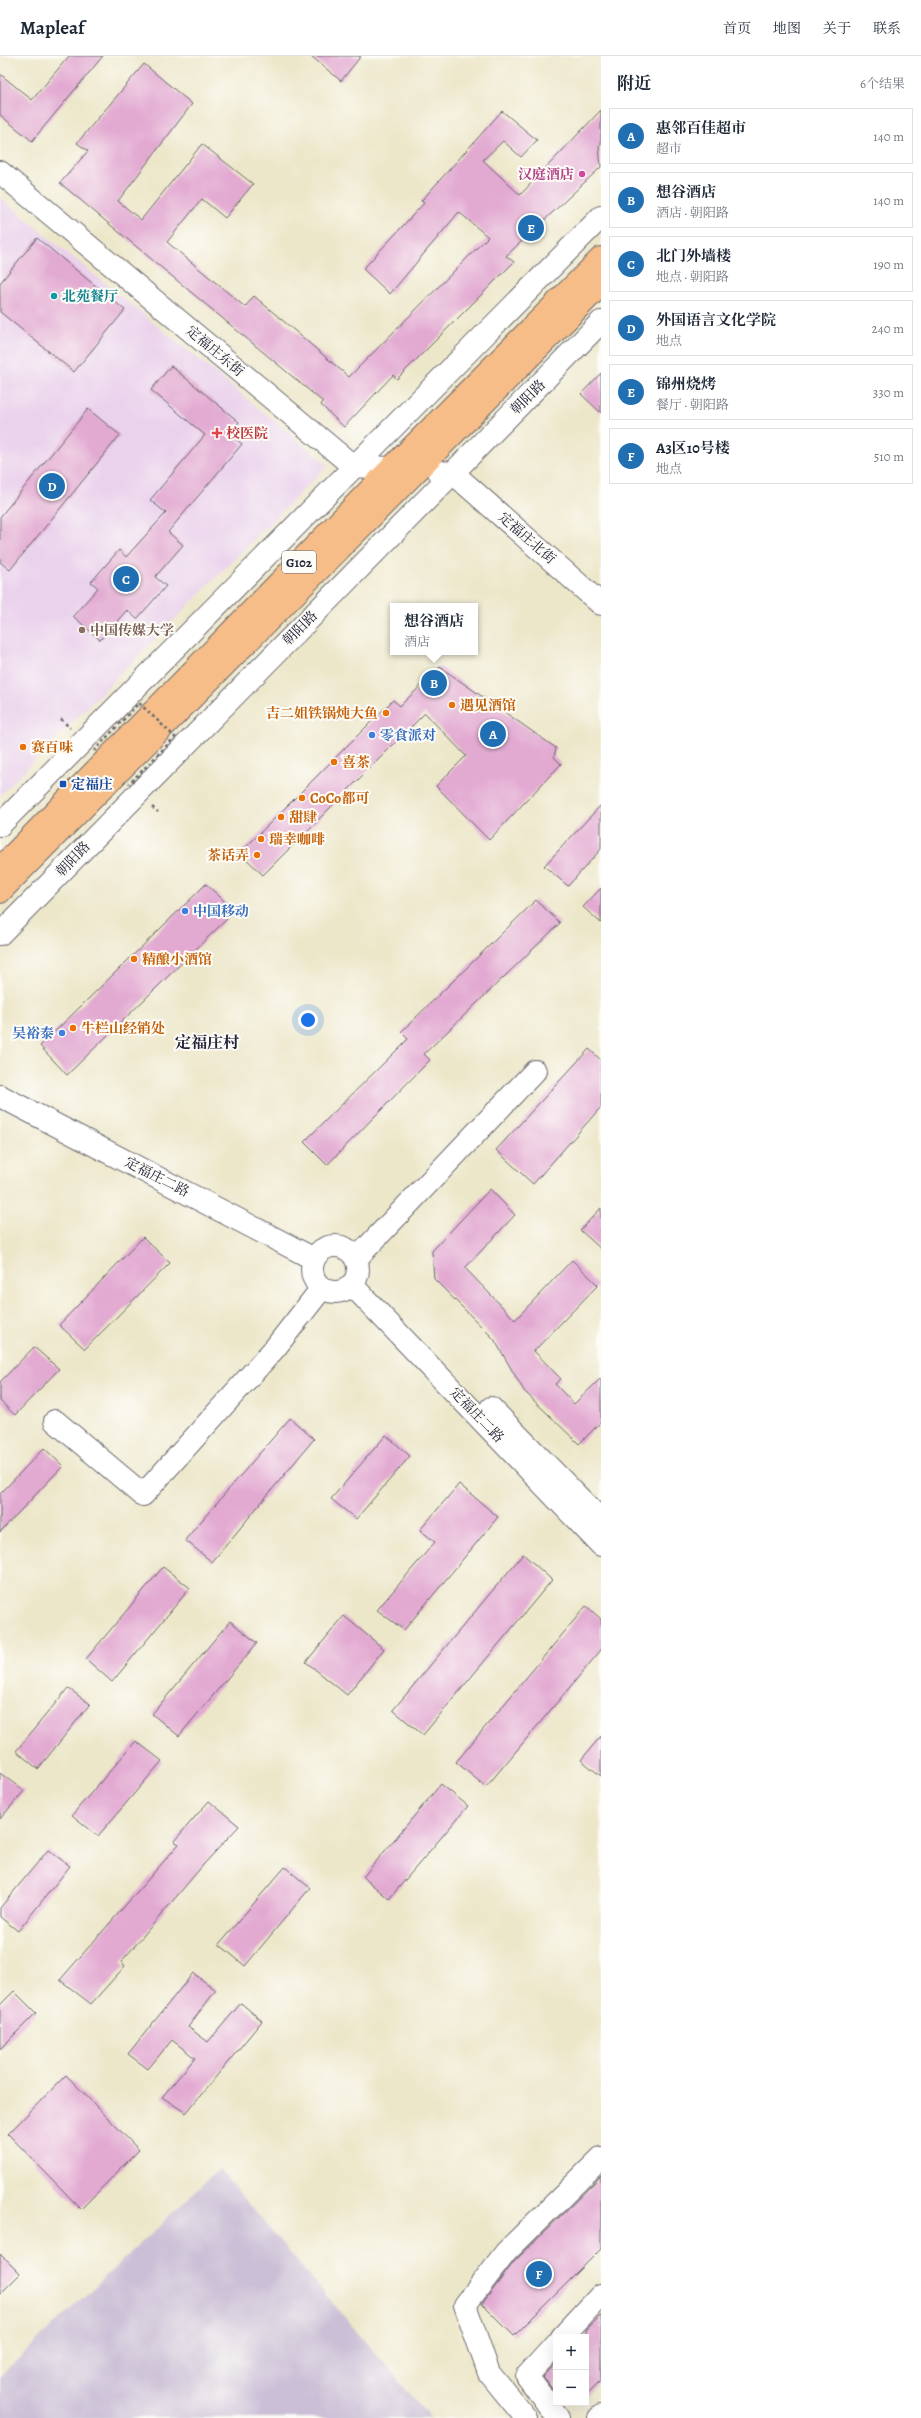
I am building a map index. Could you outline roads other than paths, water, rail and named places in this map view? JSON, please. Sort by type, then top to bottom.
[{"type":"highway","name":"G102","points":[[0,868],[391,468],[601,258]]},
{"type":"highway","name":"朝阳路","points":[[0,892],[601,285]]},
{"type":"street","name":"定福庄东街","points":[[0,172],[353,466]]},
{"type":"street","points":[[0,825],[353,466],[601,217]]},
{"type":"street","name":"朝阳路","points":[[0,934],[601,322]]},
{"type":"street","points":[[353,466],[453,473]]},
{"type":"street","name":"定福庄北街","points":[[453,473],[601,604]]},
{"type":"street","points":[[314,1259],[312,1272],[315,1282],[330,1292],[340,1292],[356,1272],[535,1071]]},
{"type":"street","name":"定福庄二路","points":[[0,1096],[314,1259],[324,1248],[336,1246],[348,1250],[356,1272],[601,1545]]},
{"type":"street","name":"定福庄二路","points":[[356,1272],[601,1520]]},
{"type":"street","points":[[55,1421],[143,1495],[275,1348],[322,1288]]},
{"type":"street","points":[[526,2418],[490,2373],[465,2305],[506,2252],[601,2158]]},
{"type":"street","points":[[565,2334],[601,2295]]},
{"type":"street","points":[[553,2347],[527,2376],[558,2418]]},
{"type":"place","name":"汉庭酒店","points":[[582,174]]},
{"type":"place","name":"锦州烧烤","points":[[531,228]]},
{"type":"place","name":"北苑餐厅","points":[[54,296]]},
{"type":"place","name":"校医院","points":[[217,433]]},
{"type":"place","name":"外国语言文化学院","points":[[52,486]]},
{"type":"place","name":"北门外墙楼","points":[[126,579]]},
{"type":"place","name":"中国传媒大学","points":[[82,630]]},
{"type":"place","name":"想谷酒店","points":[[434,683]]},
{"type":"place","name":"遇见酒馆","points":[[452,705]]},
{"type":"place","name":"吉二姐铁锅炖大鱼","points":[[386,713]]},
{"type":"place","name":"惠邻百佳超市","points":[[493,734]]},
{"type":"place","name":"零食派对","points":[[372,735]]},
{"type":"place","name":"赛百味","points":[[23,747]]},
{"type":"place","name":"喜茶","points":[[334,762]]},
{"type":"place","name":"定福庄","points":[[63,784]]},
{"type":"place","name":"CoCo都可","points":[[302,798]]},
{"type":"place","name":"甜肆","points":[[281,817]]},
{"type":"place","name":"瑞幸咖啡","points":[[261,839]]},
{"type":"place","name":"茶话弄","points":[[257,855]]},
{"type":"place","name":"中国移动","points":[[185,911]]},
{"type":"place","name":"精酿小酒馆","points":[[134,959]]},
{"type":"place","name":"牛栏山经销处","points":[[73,1028]]},
{"type":"place","name":"吴裕泰","points":[[62,1033]]},
{"type":"place","name":"A3区10号楼","points":[[539,2274]]},
{"type":"district","name":"定福庄村","points":[[207,1043]]}]
